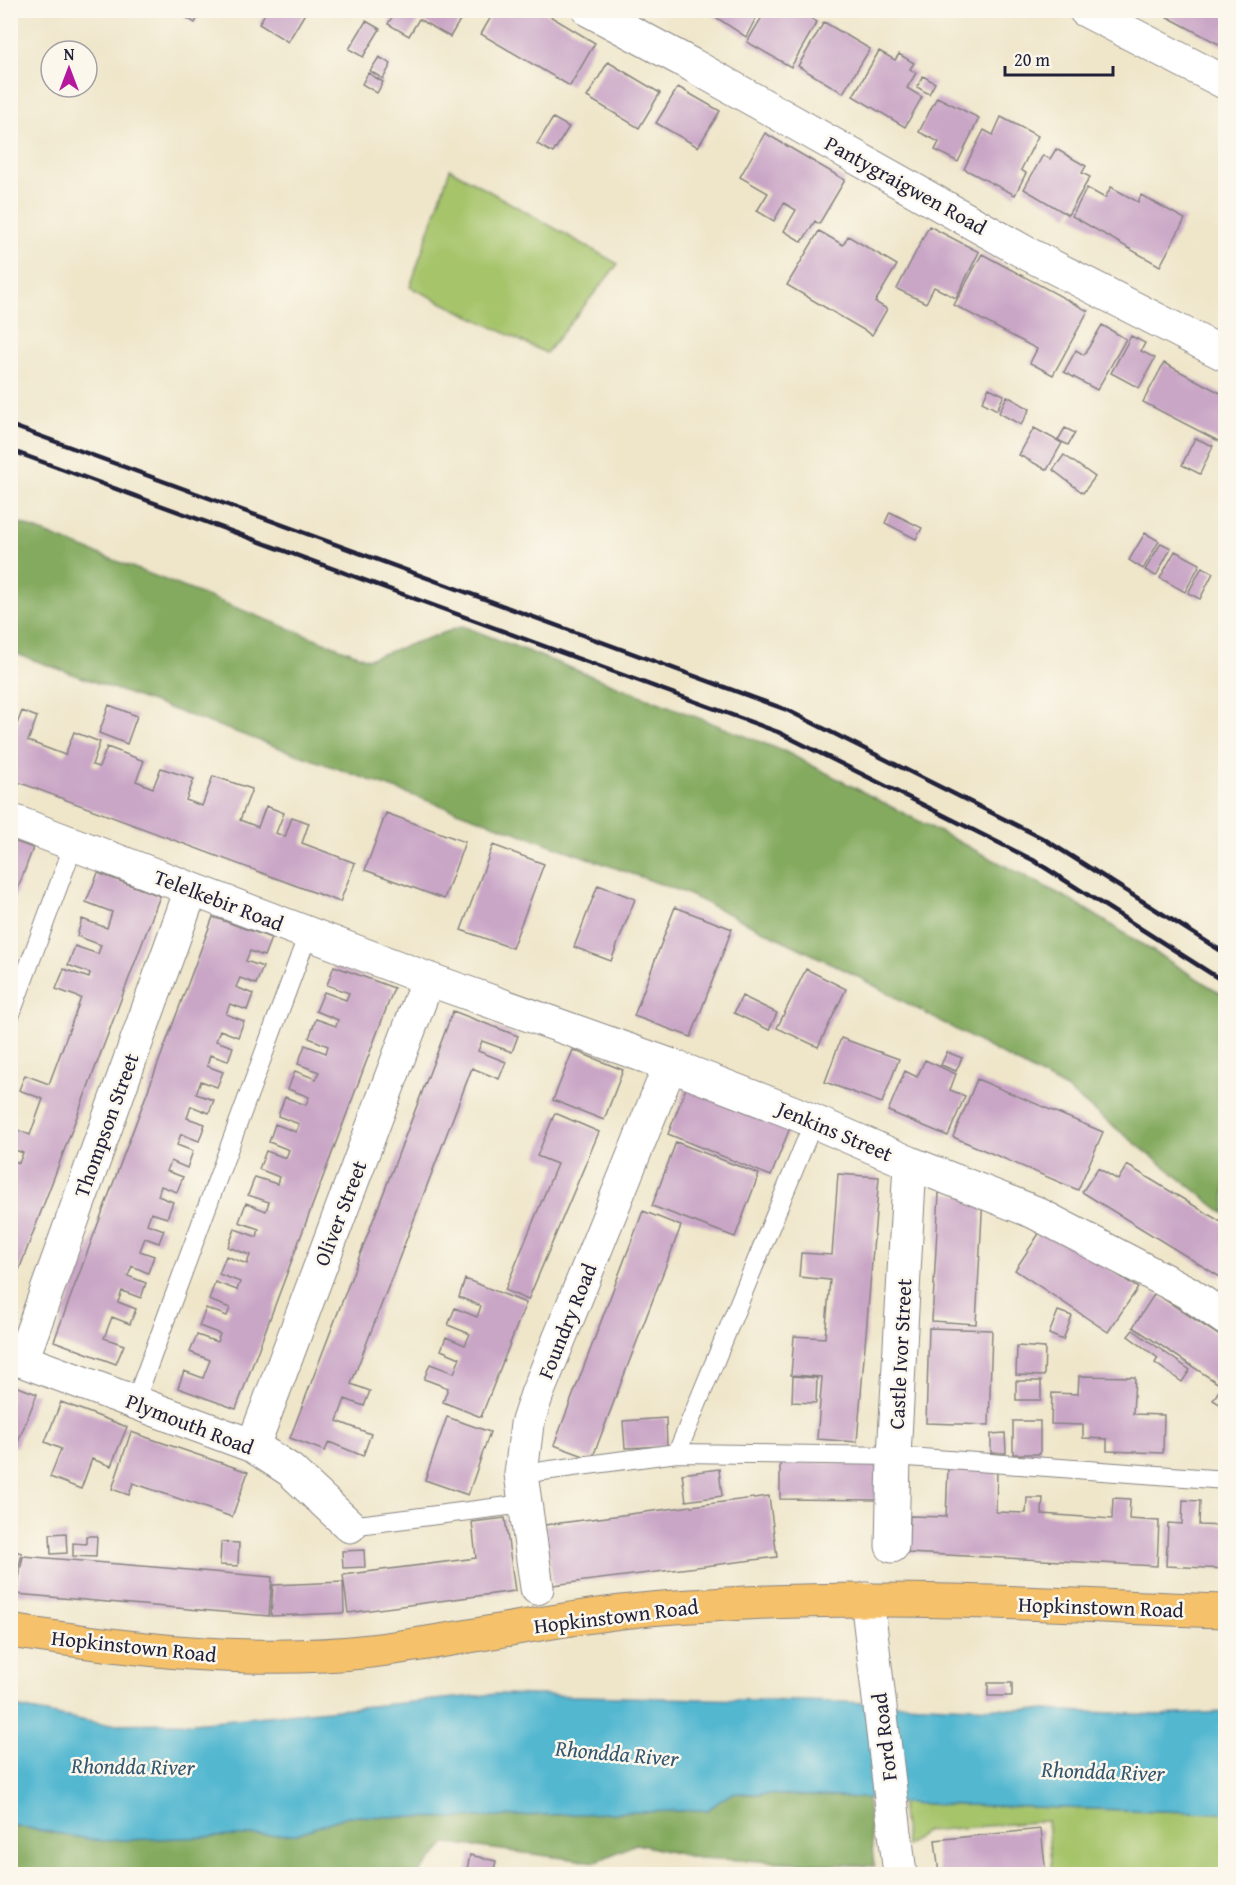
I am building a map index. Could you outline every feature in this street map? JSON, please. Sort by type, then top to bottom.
[{"type":"main road","name":"Hopkinstown Road","points":[[10,1631],[109,1646],[233,1656],[305,1655],[370,1651],[630,1611],[714,1604],[867,1599],[1226,1611]]},
{"type":"street","name":"Pantygraigwen Road","points":[[589,10],[692,65],[1026,253],[1226,355]]},
{"type":"street","points":[[1085,10],[1226,83]]},
{"type":"street","name":"Telelkebir Road","points":[[10,820],[428,979]]},
{"type":"street","name":"Thompson Street","points":[[16,1358],[191,890]]},
{"type":"street","name":"Jenkins Street","points":[[428,979],[670,1065],[814,1121],[910,1163],[1034,1212],[1187,1292],[1226,1320]]},
{"type":"street","name":"Oliver Street","points":[[253,1446],[428,979]]},
{"type":"street","name":"Foundry Road","points":[[537,1588],[522,1489],[527,1424],[537,1394],[670,1065]]},
{"type":"street","name":"Castle Ivor Street","points":[[892,1546],[894,1456],[910,1163]]},
{"type":"street","name":"Plymouth Road","points":[[16,1358],[253,1446],[290,1470],[350,1526]]},
{"type":"street","name":"Ford Road","points":[[867,1599],[900,1875]]},
{"type":"lane","points":[[10,1016],[74,844]]},
{"type":"lane","points":[[135,1402],[308,934]]},
{"type":"lane","points":[[677,1453],[814,1121]]},
{"type":"lane","points":[[350,1526],[677,1453],[894,1456],[1226,1480]]},
{"type":"green space","points":[[450,169],[618,264],[546,353],[410,287]]},
{"type":"green space","points":[[11,520],[368,659],[463,626],[786,752],[1071,900],[1225,996],[1225,1214],[1066,1089],[849,972],[683,892],[11,652]]},
{"type":"green space","points":[[732,1793],[867,1798],[874,1866],[698,1858],[636,1844],[595,1862],[447,1843],[418,1874],[11,1874],[10,1824],[340,1814],[707,1810]]},
{"type":"green space","points":[[901,1803],[1225,1813],[1225,1874],[1052,1874],[1047,1821],[926,1831],[906,1846]]},
{"type":"water","name":"Rhondda River","points":[[497,1694],[880,1703],[1157,1715],[1225,1712],[1225,1813],[901,1803],[867,1798],[732,1793],[707,1810],[455,1818],[347,1816],[297,1834],[99,1841],[11,1825],[10,1706],[102,1724],[193,1723]]},
{"type":"building","points":[[174,10],[198,10],[201,12],[195,23]]},
{"type":"building","points":[[267,10],[307,10],[288,42],[259,24]]},
{"type":"building","points":[[396,10],[466,10],[450,37],[419,19],[409,36],[388,24]]},
{"type":"building","points":[[495,10],[540,10],[595,43],[570,86],[481,34]]},
{"type":"building","points":[[705,10],[760,10],[746,37]]},
{"type":"building","points":[[766,10],[797,10],[817,22],[791,67],[747,42]]},
{"type":"building","points":[[1154,10],[1226,10],[1226,48],[1177,22]]},
{"type":"building","points":[[366,21],[380,29],[363,57],[349,49]]},
{"type":"building","points":[[824,22],[870,49],[843,93],[798,66]]},
{"type":"building","points":[[879,51],[895,60],[899,54],[914,63],[910,69],[916,73],[907,88],[922,97],[905,127],[853,96]]},
{"type":"building","points":[[379,57],[391,64],[383,79],[370,71]]},
{"type":"building","points":[[608,62],[660,93],[639,128],[587,97]]},
{"type":"building","points":[[368,73],[383,82],[377,93],[362,84]]},
{"type":"building","points":[[923,76],[935,83],[929,94],[917,87]]},
{"type":"building","points":[[678,87],[720,111],[698,147],[656,123]]},
{"type":"building","points":[[937,97],[979,118],[958,162],[935,150],[939,142],[919,132]]},
{"type":"building","points":[[1001,117],[1038,136],[1021,170],[1026,173],[1015,195],[964,169],[984,130],[993,135]]},
{"type":"building","points":[[553,118],[569,127],[553,153],[537,144]]},
{"type":"building","points":[[765,133],[845,180],[819,224],[815,221],[802,242],[784,231],[796,210],[784,203],[774,221],[757,211],[768,193],[740,177]]},
{"type":"building","points":[[1056,149],[1086,166],[1082,173],[1090,177],[1068,215],[1024,189],[1043,155],[1050,159]]},
{"type":"building","points":[[1111,187],[1138,202],[1141,195],[1185,219],[1160,266],[1072,216],[1087,188],[1105,198]]},
{"type":"building","points":[[929,226],[979,252],[956,298],[934,287],[926,303],[897,289]]},
{"type":"building","points":[[819,231],[843,245],[848,236],[897,265],[875,302],[887,309],[872,335],[787,285]]},
{"type":"building","points":[[982,254],[1088,311],[1053,375],[1030,363],[1037,349],[954,305]]},
{"type":"building","points":[[1102,325],[1126,339],[1097,390],[1064,372],[1076,350],[1084,355]]},
{"type":"building","points":[[1131,336],[1145,343],[1141,351],[1155,358],[1139,388],[1111,373]]},
{"type":"building","points":[[1164,363],[1226,396],[1226,445],[1143,402]]},
{"type":"building","points":[[989,388],[1004,395],[997,410],[982,402]]},
{"type":"building","points":[[1007,396],[1030,409],[1021,425],[999,413]]},
{"type":"building","points":[[1034,428],[1062,443],[1047,470],[1019,455]]},
{"type":"building","points":[[1065,428],[1075,433],[1068,445],[1058,440]]},
{"type":"building","points":[[1195,438],[1213,446],[1200,474],[1182,465]]},
{"type":"building","points":[[1064,455],[1095,477],[1083,493],[1053,470]]},
{"type":"building","points":[[890,512],[922,528],[916,539],[885,523]]},
{"type":"building","points":[[1145,533],[1159,541],[1143,569],[1129,560]]},
{"type":"building","points":[[1161,543],[1171,548],[1156,576],[1145,570]]},
{"type":"building","points":[[1175,551],[1200,564],[1185,592],[1160,578]]},
{"type":"building","points":[[1202,567],[1213,573],[1200,599],[1188,593]]},
{"type":"building","points":[[109,705],[137,716],[127,744],[99,733]]},
{"type":"building","points":[[22,711],[37,717],[28,741],[65,755],[74,732],[100,742],[92,765],[99,767],[107,747],[144,761],[136,781],[153,788],[161,768],[194,779],[186,800],[202,806],[213,776],[252,789],[240,820],[258,827],[266,806],[284,813],[276,833],[285,837],[292,817],[309,823],[302,843],[355,863],[340,902],[10,779],[10,734],[13,735]]},
{"type":"building","points":[[386,813],[465,842],[444,899],[365,870]]},
{"type":"building","points":[[10,840],[33,848],[11,907],[10,907]]},
{"type":"building","points":[[493,845],[544,864],[512,948],[461,930]]},
{"type":"building","points":[[98,873],[160,896],[10,1294],[10,1187],[13,1180],[10,1179],[10,1159],[19,1163],[23,1153],[10,1148],[10,1127],[30,1135],[43,1099],[19,1090],[25,1075],[49,1084],[81,998],[56,989],[64,969],[89,978],[90,973],[68,965],[75,946],[98,954],[101,945],[77,936],[82,919],[107,928],[112,912],[86,902]]},
{"type":"building","points":[[598,885],[635,899],[611,961],[574,947]]},
{"type":"building","points":[[675,907],[732,929],[691,1037],[634,1016]]},
{"type":"building","points":[[213,917],[271,938],[264,956],[250,951],[246,961],[263,967],[256,984],[240,978],[236,987],[253,994],[247,1010],[230,1004],[226,1014],[244,1021],[238,1037],[220,1030],[216,1041],[233,1047],[228,1061],[210,1055],[207,1066],[223,1072],[217,1087],[201,1081],[196,1094],[214,1100],[209,1113],[191,1106],[187,1118],[205,1124],[199,1141],[181,1134],[177,1145],[193,1151],[187,1168],[171,1161],[167,1171],[183,1177],[177,1192],[161,1186],[158,1196],[173,1202],[167,1218],[151,1213],[147,1224],[164,1230],[159,1243],[145,1238],[140,1251],[154,1256],[148,1273],[132,1266],[128,1276],[146,1283],[141,1298],[122,1291],[118,1302],[136,1309],[130,1324],[112,1317],[104,1338],[124,1345],[116,1364],[54,1341]]},
{"type":"building","points":[[334,966],[394,988],[236,1409],[178,1388],[184,1371],[203,1378],[210,1360],[190,1352],[197,1335],[217,1342],[220,1334],[199,1326],[206,1308],[227,1316],[230,1308],[209,1300],[215,1282],[237,1290],[240,1282],[219,1274],[226,1256],[247,1264],[250,1255],[228,1247],[235,1229],[257,1237],[259,1229],[239,1222],[246,1203],[266,1211],[269,1202],[248,1195],[255,1177],[277,1184],[279,1177],[259,1169],[266,1151],[286,1158],[289,1150],[269,1142],[275,1124],[296,1132],[299,1124],[278,1116],[285,1097],[306,1105],[309,1097],[288,1089],[295,1071],[316,1079],[319,1072],[298,1064],[305,1045],[326,1053],[328,1046],[309,1038],[316,1019],[336,1026],[338,1020],[316,1011],[324,992],[346,1000],[349,993],[327,985]]},
{"type":"building","points":[[806,969],[846,989],[818,1047],[777,1028]]},
{"type":"building","points":[[742,996],[777,1013],[769,1030],[734,1013]]},
{"type":"building","points":[[453,1011],[518,1036],[512,1052],[482,1041],[478,1051],[506,1062],[499,1079],[472,1068],[351,1384],[370,1391],[364,1406],[345,1399],[337,1421],[371,1434],[363,1456],[329,1442],[325,1451],[290,1438]]},
{"type":"building","points":[[841,1038],[899,1059],[882,1103],[825,1082]]},
{"type":"building","points":[[573,1050],[623,1070],[604,1120],[553,1100]]},
{"type":"building","points":[[947,1052],[962,1058],[956,1071],[941,1065]]},
{"type":"building","points":[[925,1060],[956,1074],[950,1090],[965,1096],[948,1136],[888,1111],[905,1071],[917,1077]]},
{"type":"building","points":[[977,1079],[1103,1132],[1078,1190],[953,1137]]},
{"type":"building","points":[[688,1083],[791,1125],[771,1176],[668,1134]]},
{"type":"building","points":[[555,1113],[599,1132],[528,1300],[505,1290],[557,1164],[537,1156]]},
{"type":"building","points":[[676,1142],[759,1174],[735,1237],[652,1206]]},
{"type":"building","points":[[1127,1165],[1226,1225],[1226,1269],[1220,1277],[1082,1192],[1098,1168],[1118,1180]]},
{"type":"building","points":[[838,1174],[879,1177],[857,1442],[817,1439],[822,1377],[791,1375],[794,1336],[825,1338],[830,1280],[799,1277],[801,1253],[832,1255]]},
{"type":"building","points":[[939,1193],[983,1196],[976,1324],[932,1321]]},
{"type":"building","points":[[643,1211],[681,1226],[592,1459],[554,1445]]},
{"type":"building","points":[[1044,1226],[1138,1288],[1108,1332],[1015,1270]]},
{"type":"building","points":[[465,1279],[526,1303],[481,1417],[443,1402],[448,1388],[424,1379],[430,1364],[454,1373],[460,1358],[441,1350],[446,1337],[465,1345],[470,1334],[448,1325],[455,1308],[477,1317],[481,1306],[459,1297]]},
{"type":"building","points":[[1155,1293],[1226,1340],[1226,1408],[1213,1400],[1222,1386],[1133,1327]]},
{"type":"building","points":[[1058,1311],[1072,1316],[1063,1340],[1049,1334]]},
{"type":"building","points":[[929,1328],[992,1330],[989,1425],[926,1423]]},
{"type":"building","points":[[1133,1330],[1190,1370],[1182,1382],[1155,1363],[1158,1358],[1128,1336]]},
{"type":"building","points":[[1017,1346],[1045,1348],[1044,1376],[1016,1375]]},
{"type":"building","points":[[793,1376],[817,1378],[816,1403],[792,1402]]},
{"type":"building","points":[[1079,1376],[1135,1377],[1133,1414],[1164,1415],[1163,1453],[1107,1451],[1107,1439],[1083,1438],[1083,1425],[1051,1424],[1052,1393],[1078,1394]]},
{"type":"building","points":[[1016,1381],[1041,1381],[1041,1400],[1016,1400]]},
{"type":"building","points":[[10,1384],[37,1394],[16,1447],[10,1445]]},
{"type":"building","points":[[61,1402],[127,1427],[111,1466],[92,1459],[81,1489],[50,1477],[61,1449],[45,1442]]},
{"type":"building","points":[[447,1417],[490,1432],[468,1495],[425,1480]]},
{"type":"building","points":[[666,1418],[667,1446],[625,1448],[623,1421]]},
{"type":"building","points":[[1013,1421],[1040,1421],[1040,1454],[1013,1454]]},
{"type":"building","points":[[131,1432],[248,1472],[232,1517],[133,1483],[129,1495],[112,1489]]},
{"type":"building","points":[[1005,1433],[1006,1453],[991,1453],[991,1434]]},
{"type":"building","points":[[780,1462],[881,1463],[881,1500],[780,1499]]},
{"type":"building","points":[[948,1468],[997,1470],[996,1512],[1026,1513],[1027,1498],[1043,1498],[1042,1514],[1112,1519],[1113,1498],[1130,1499],[1129,1519],[1159,1521],[1157,1566],[908,1553],[910,1516],[946,1517]]},
{"type":"building","points":[[719,1469],[722,1496],[686,1501],[682,1474]]},
{"type":"building","points":[[769,1496],[777,1557],[553,1585],[545,1525]]},
{"type":"building","points":[[1183,1500],[1200,1501],[1199,1525],[1226,1526],[1226,1569],[1166,1566],[1168,1523],[1182,1524]]},
{"type":"building","points":[[505,1518],[515,1591],[348,1613],[343,1575],[476,1558],[472,1522]]},
{"type":"building","points":[[66,1533],[67,1553],[51,1554],[50,1534]]},
{"type":"building","points":[[86,1536],[97,1536],[96,1557],[73,1556],[73,1543],[86,1544]]},
{"type":"building","points":[[221,1542],[239,1543],[238,1566],[220,1565]]},
{"type":"building","points":[[10,1550],[22,1553],[13,1594],[10,1594]]},
{"type":"building","points":[[364,1550],[365,1567],[343,1568],[342,1551]]},
{"type":"building","points":[[23,1556],[272,1577],[269,1616],[16,1594]]},
{"type":"building","points":[[343,1582],[344,1613],[271,1616],[273,1585]]},
{"type":"building","points":[[988,1683],[1012,1683],[1012,1696],[988,1696]]},
{"type":"building","points":[[1041,1829],[1046,1874],[939,1874],[935,1840]]},
{"type":"building","points":[[470,1855],[496,1861],[493,1874],[466,1874]]},
{"type":"railway","points":[[10,425],[787,710],[1044,839],[1226,954]]},
{"type":"railway","points":[[10,450],[778,732],[1033,860],[1226,983]]}]
